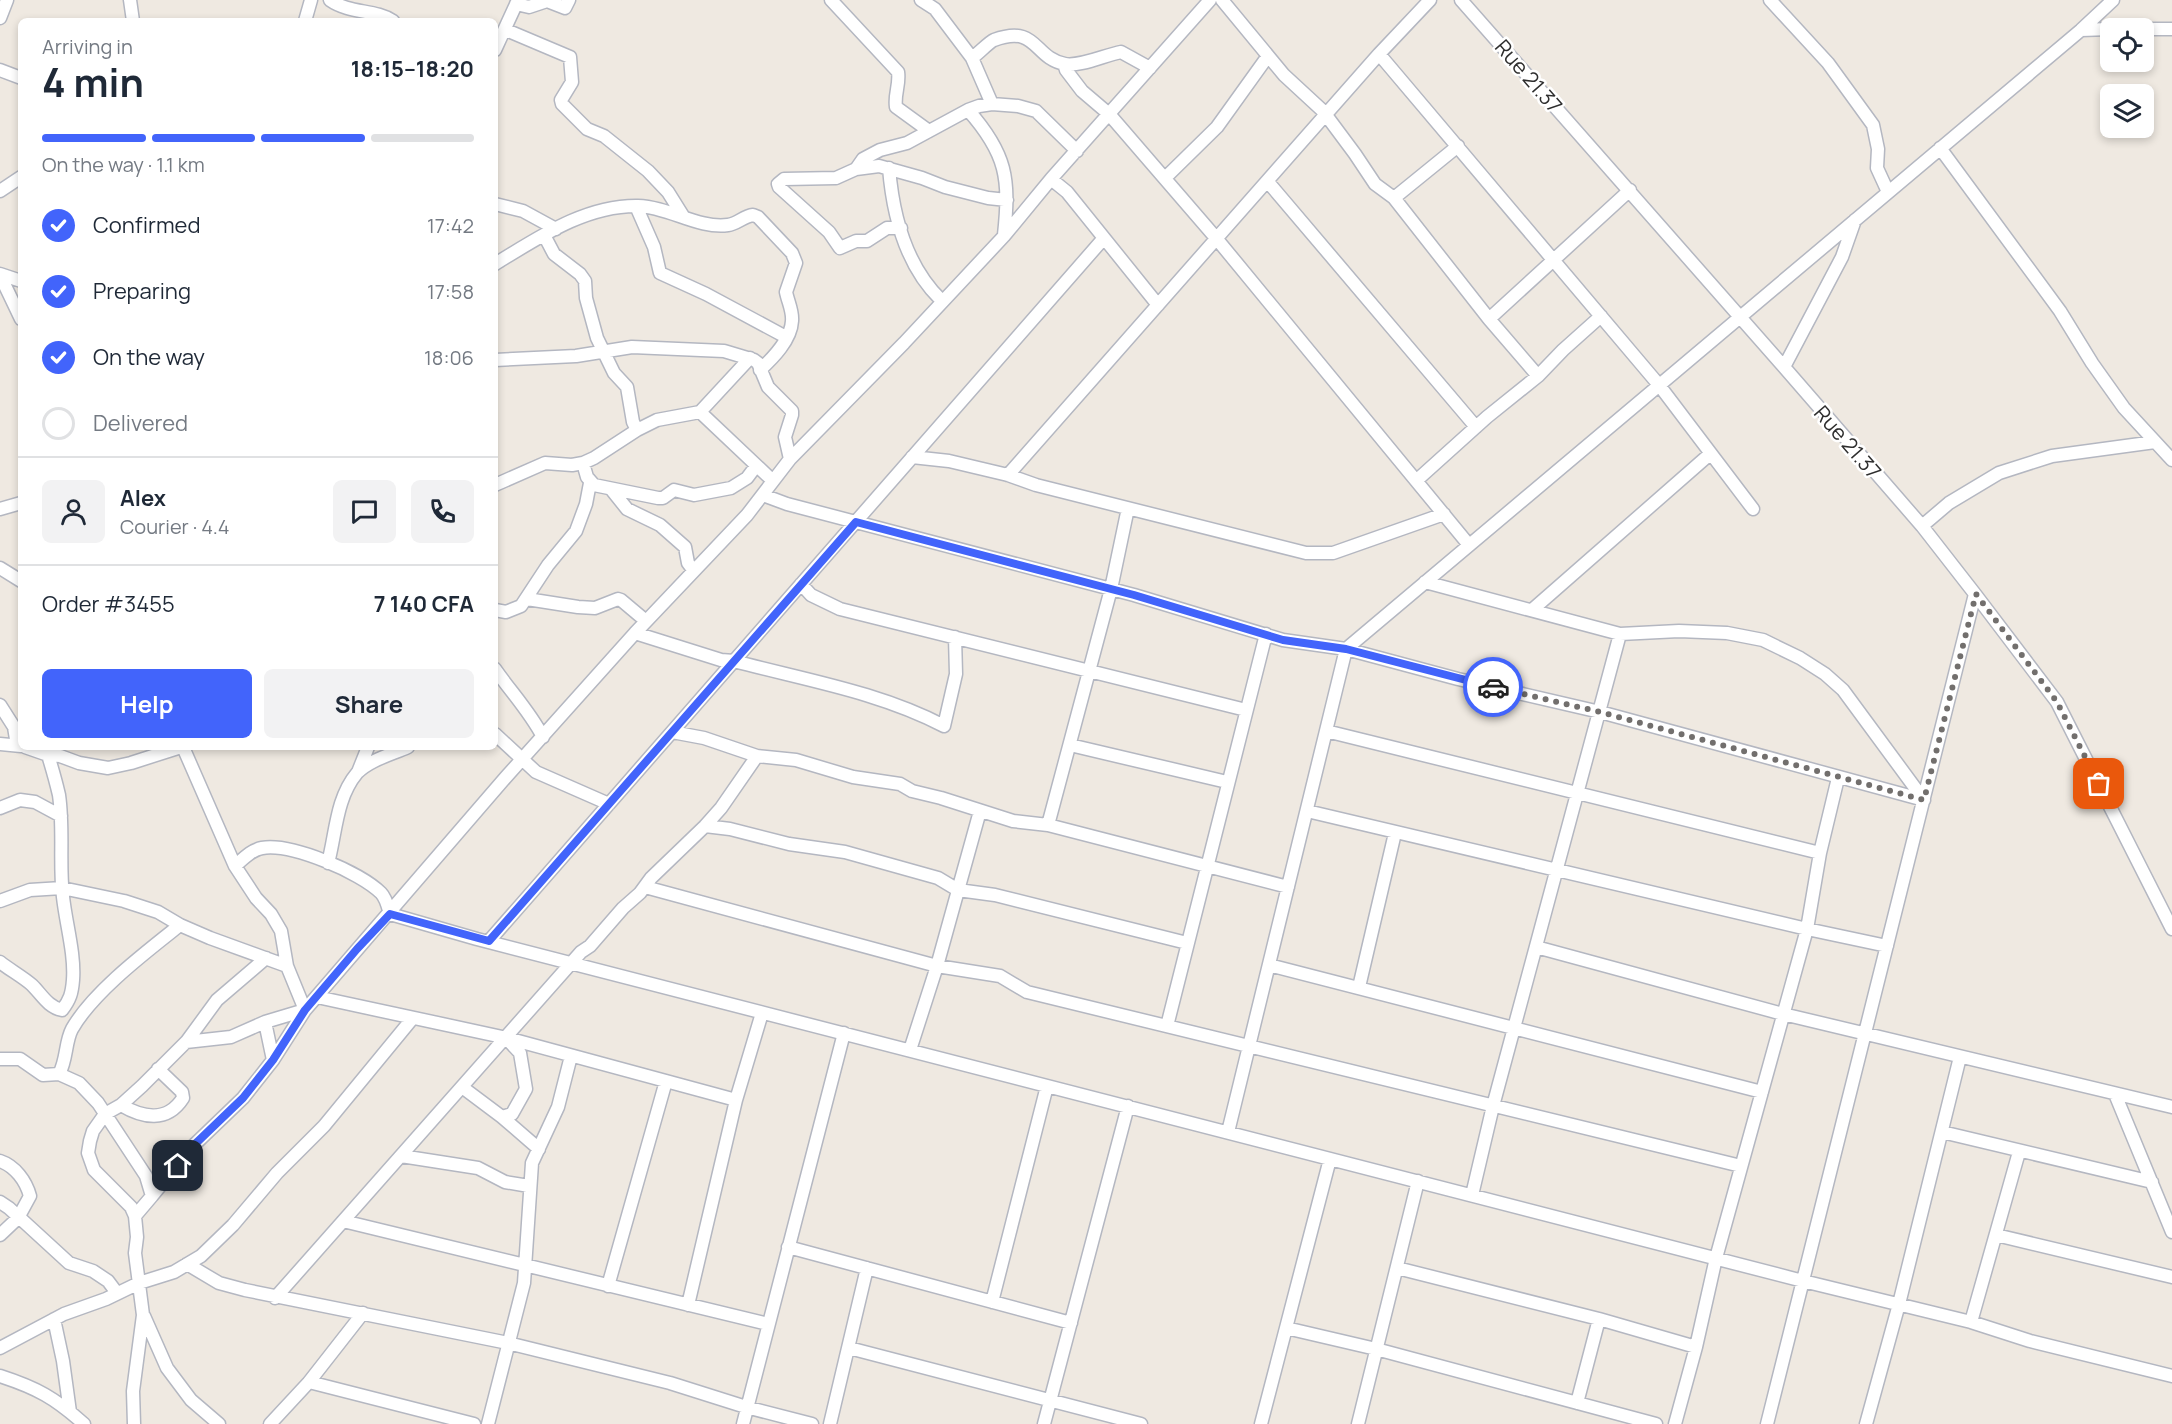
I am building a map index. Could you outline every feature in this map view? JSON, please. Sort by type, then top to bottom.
[{"type":"street","points":[[0,18],[7,0]]},
{"type":"street","points":[[130,0],[133,18]]},
{"type":"street","points":[[306,18],[311,0]]},
{"type":"street","points":[[330,0],[349,10],[388,18]]},
{"type":"street","points":[[498,45],[517,2],[529,7],[548,1],[565,8],[569,0]]},
{"type":"street","points":[[831,0],[898,72],[896,107],[928,131]]},
{"type":"street","points":[[921,0],[935,9],[972,58],[992,104]]},
{"type":"street","points":[[135,1216],[192,1147],[243,1098],[273,1060],[305,1010],[521,760],[646,621],[747,515],[790,459],[904,343],[941,300],[1004,236],[1051,179],[1210,0]]},
{"type":"street","points":[[1221,0],[1284,75],[1326,116],[1375,184],[1394,198],[1489,319],[1538,376]]},
{"type":"street","points":[[1008,475],[1379,54],[1430,0]]},
{"type":"street","name":"Rue 21.37","points":[[1461,0],[1740,316],[1922,526],[1976,594],[2057,702],[2172,928]]},
{"type":"street","points":[[1770,0],[1828,63],[1873,125],[1878,149],[1877,168],[1888,192]]},
{"type":"street","points":[[1228,1132],[1346,649],[2081,30],[2113,0]]},
{"type":"street","points":[[2081,30],[2100,29]]},
{"type":"street","points":[[2154,29],[2171,30]]},
{"type":"street","points":[[506,30],[570,57],[572,82],[561,100],[562,105],[587,129],[604,136],[648,171],[668,192],[683,216]]},
{"type":"street","points":[[972,58],[994,40],[1012,36],[1026,37],[1045,53],[1064,64],[1121,52],[1150,68]]},
{"type":"street","points":[[1379,54],[1659,385],[1753,509]]},
{"type":"street","points":[[1165,178],[1217,127],[1268,56]]},
{"type":"street","points":[[1064,64],[1082,91],[1109,114],[1216,238],[1469,545]]},
{"type":"street","points":[[0,70],[18,77]]},
{"type":"street","points":[[856,169],[863,159],[880,150],[907,143],[968,110],[992,104],[1018,106],[1036,111],[1077,151]]},
{"type":"street","points":[[968,110],[996,148],[1007,183],[1004,236]]},
{"type":"street","points":[[1394,198],[1458,146]]},
{"type":"street","points":[[1940,148],[2060,311],[2092,363],[2124,408],[2172,460]]},
{"type":"street","points":[[901,228],[887,228],[867,241],[856,241],[840,248],[829,232],[779,188],[778,184],[784,179],[836,178],[856,169],[870,166],[889,168],[945,187],[988,198],[1007,200]]},
{"type":"street","points":[[889,168],[893,202],[908,255],[926,286],[941,300]]},
{"type":"street","points":[[0,191],[18,179]]},
{"type":"street","points":[[1051,179],[1067,192],[1158,305]]},
{"type":"street","points":[[1268,182],[1476,427]]},
{"type":"street","points":[[1489,319],[1630,190]]},
{"type":"street","points":[[498,205],[523,211],[556,229]]},
{"type":"street","points":[[636,206],[654,247],[660,273],[706,294],[786,337]]},
{"type":"street","points":[[498,262],[544,235],[593,213],[636,206],[661,209],[701,222],[726,226],[753,215],[758,217],[792,254],[796,263],[786,294],[791,305],[793,322],[776,353],[760,370]]},
{"type":"street","points":[[1784,367],[1842,257],[1855,220]]},
{"type":"street","points":[[544,235],[554,254],[580,274],[585,281],[586,298],[597,338],[614,373],[627,387],[633,422],[637,430]]},
{"type":"street","points":[[489,941],[1104,238]]},
{"type":"street","points":[[0,274],[18,279]]},
{"type":"street","points":[[0,274],[18,313]]},
{"type":"street","points":[[1417,480],[1538,376],[1601,316]]},
{"type":"street","points":[[498,360],[576,356],[642,348],[723,351],[750,358],[758,363],[768,387],[792,411],[785,437],[790,459]]},
{"type":"street","points":[[498,485],[545,463],[572,465],[583,463],[657,420],[700,412],[750,358]]},
{"type":"street","points":[[700,412],[773,481]]},
{"type":"street","points":[[1922,526],[1949,503],[2000,473],[2052,456],[2156,442]]},
{"type":"street","points":[[1532,610],[1710,454]]},
{"type":"street","points":[[912,457],[949,461],[1008,475],[1036,485],[1306,553],[1333,552],[1444,514]]},
{"type":"street","points":[[498,611],[506,612],[519,609],[548,565],[576,531],[586,504],[590,483],[583,463]]},
{"type":"street","points":[[590,483],[658,498],[663,498],[674,490],[694,495],[735,487],[747,478],[756,466]]},
{"type":"street","points":[[612,489],[627,509],[660,525],[685,547],[688,563],[694,571]]},
{"type":"street","points":[[763,495],[788,504],[1111,589],[1283,640],[1346,649],[1458,679],[1600,712],[1924,800]]},
{"type":"street","points":[[0,509],[18,504]]},
{"type":"street","points":[[1048,825],[1111,589],[1128,508]]},
{"type":"street","points":[[0,568],[18,578]]},
{"type":"street","points":[[1425,582],[1620,634],[1679,631],[1727,633],[1763,640],[1800,658],[1825,674],[1843,690],[1924,800]]},
{"type":"street","points":[[801,584],[811,595],[840,609],[1246,710]]},
{"type":"street","points":[[1767,1424],[1976,594]]},
{"type":"street","points":[[526,598],[596,608],[618,599],[646,621]]},
{"type":"street","points":[[635,633],[721,660],[734,661],[819,682],[903,706],[944,726],[956,674],[955,637]]},
{"type":"street","points":[[1167,1026],[1266,634]]},
{"type":"street","points":[[1472,1195],[1514,1028],[1620,634]]},
{"type":"street","points":[[498,673],[528,712],[543,737]]},
{"type":"street","points":[[0,705],[14,726],[18,737]]},
{"type":"street","points":[[1326,731],[1820,853]]},
{"type":"street","points":[[672,732],[704,738],[757,756],[796,760],[853,777],[900,784],[912,791],[1013,821],[1048,825],[1288,887]]},
{"type":"street","points":[[498,737],[530,769],[609,804]]},
{"type":"street","points":[[0,744],[18,746]]},
{"type":"street","points":[[1070,745],[1227,782]]},
{"type":"street","points":[[33,750],[108,768],[172,750]]},
{"type":"street","points":[[183,750],[236,866],[256,898],[277,922],[283,939],[287,966],[305,1010]]},
{"type":"street","points":[[328,862],[339,808],[367,750]]},
{"type":"street","points":[[358,772],[402,750]]},
{"type":"street","points":[[0,962],[32,985],[45,1001],[57,1009],[62,1010],[70,999],[73,956],[66,925],[62,888],[61,816],[48,755]]},
{"type":"street","points":[[275,1298],[573,962],[651,878],[705,826],[721,808],[757,756]]},
{"type":"street","points":[[1675,1424],[1696,1347],[1716,1258],[1807,929],[1820,853],[1838,778]]},
{"type":"street","points":[[0,808],[20,800],[34,802],[61,816]]},
{"type":"street","points":[[910,1050],[937,966],[980,811]]},
{"type":"street","points":[[1307,811],[1887,946]]},
{"type":"street","points":[[705,826],[730,829],[789,844],[845,852],[938,878],[958,890],[995,895],[1187,943]]},
{"type":"street","points":[[1359,987],[1395,833]]},
{"type":"street","points":[[236,866],[252,851],[262,848],[288,851],[328,862],[359,877],[380,892],[390,914]]},
{"type":"street","points":[[645,887],[937,966],[1000,976],[1027,992],[1741,1166]]},
{"type":"street","points":[[0,902],[30,890],[62,888],[124,901],[158,912],[210,938],[287,966]]},
{"type":"street","points":[[390,914],[762,1014],[844,1033],[1803,1281],[1971,1322],[2030,1341],[2172,1376]]},
{"type":"street","points":[[59,1074],[65,1060],[70,1033],[88,1007],[144,953],[180,925]]},
{"type":"street","points":[[1536,946],[1783,1014],[2172,1107]]},
{"type":"street","points":[[134,1424],[133,1391],[143,1315],[135,1253],[138,1237],[135,1216],[131,1207],[94,1170],[88,1153],[93,1131],[105,1114],[121,1105],[186,1042],[217,1000],[266,958]]},
{"type":"street","points":[[1269,965],[1762,1092]]},
{"type":"street","points":[[317,997],[507,1038],[736,1100]]},
{"type":"street","points":[[186,1042],[231,1037],[265,1022],[305,1010]]},
{"type":"street","points":[[688,1305],[736,1100],[762,1014]]},
{"type":"street","points":[[0,1347],[54,1319],[139,1283],[174,1272],[201,1256],[247,1210],[277,1173],[324,1126],[412,1019]]},
{"type":"street","points":[[265,1022],[273,1060]]},
{"type":"street","points":[[743,1424],[844,1033]]},
{"type":"street","points":[[502,1117],[512,1114],[526,1089],[520,1053],[507,1038]]},
{"type":"street","points":[[488,1424],[523,1285],[532,1162],[561,1098],[571,1056]]},
{"type":"street","points":[[1866,1424],[1899,1304],[1960,1057]]},
{"type":"street","points":[[0,1059],[20,1059],[43,1075],[59,1074],[79,1083],[98,1103],[146,1176],[152,1196]]},
{"type":"street","points":[[121,1105],[140,1115],[160,1117],[178,1105],[183,1098],[182,1092],[158,1069]]},
{"type":"street","points":[[608,1286],[666,1081]]},
{"type":"street","points":[[992,1302],[1047,1086]]},
{"type":"street","points":[[462,1087],[502,1117],[538,1149]]},
{"type":"street","points":[[2115,1094],[2172,1232]]},
{"type":"street","points":[[1044,1424],[1128,1106]]},
{"type":"street","points":[[1942,1132],[2152,1182]]},
{"type":"street","points":[[1971,1322],[2019,1152]]},
{"type":"street","points":[[401,1156],[478,1168],[505,1182],[529,1186]]},
{"type":"street","points":[[1261,1424],[1330,1159]]},
{"type":"street","points":[[0,1161],[13,1168],[27,1185],[30,1196],[18,1218],[0,1235]]},
{"type":"street","points":[[1358,1424],[1418,1181]]},
{"type":"street","points":[[0,1202],[69,1263],[93,1271],[108,1281],[117,1293]]},
{"type":"street","points":[[343,1221],[768,1324]]},
{"type":"street","points":[[1996,1235],[2172,1277]]},
{"type":"street","points":[[788,1247],[1071,1323]]},
{"type":"street","points":[[187,1264],[219,1283],[275,1298],[363,1313],[508,1343],[670,1383],[746,1407],[812,1424]]},
{"type":"street","points":[[830,1424],[867,1268]]},
{"type":"street","points":[[1397,1268],[1599,1319],[1696,1347]]},
{"type":"street","points":[[270,1424],[309,1382],[363,1313]]},
{"type":"street","points":[[143,1315],[167,1368],[191,1400],[219,1424]]},
{"type":"street","points":[[54,1319],[70,1412]]},
{"type":"street","points":[[1576,1403],[1599,1319]]},
{"type":"street","points":[[1286,1328],[1376,1349],[1656,1424]]},
{"type":"street","points":[[849,1348],[1141,1424]]},
{"type":"street","points":[[0,1376],[46,1394],[84,1424]]},
{"type":"street","points":[[309,1382],[474,1424]]},
{"type":"way so far","points":[[1493,687],[1600,712],[1924,800],[1976,594],[2057,702],[2099,784]]},
{"type":"route","points":[[178,1166],[192,1147],[243,1098],[273,1060],[305,1010],[390,914],[489,941],[856,522],[1134,595],[1283,640],[1346,649],[1493,687]]}]
